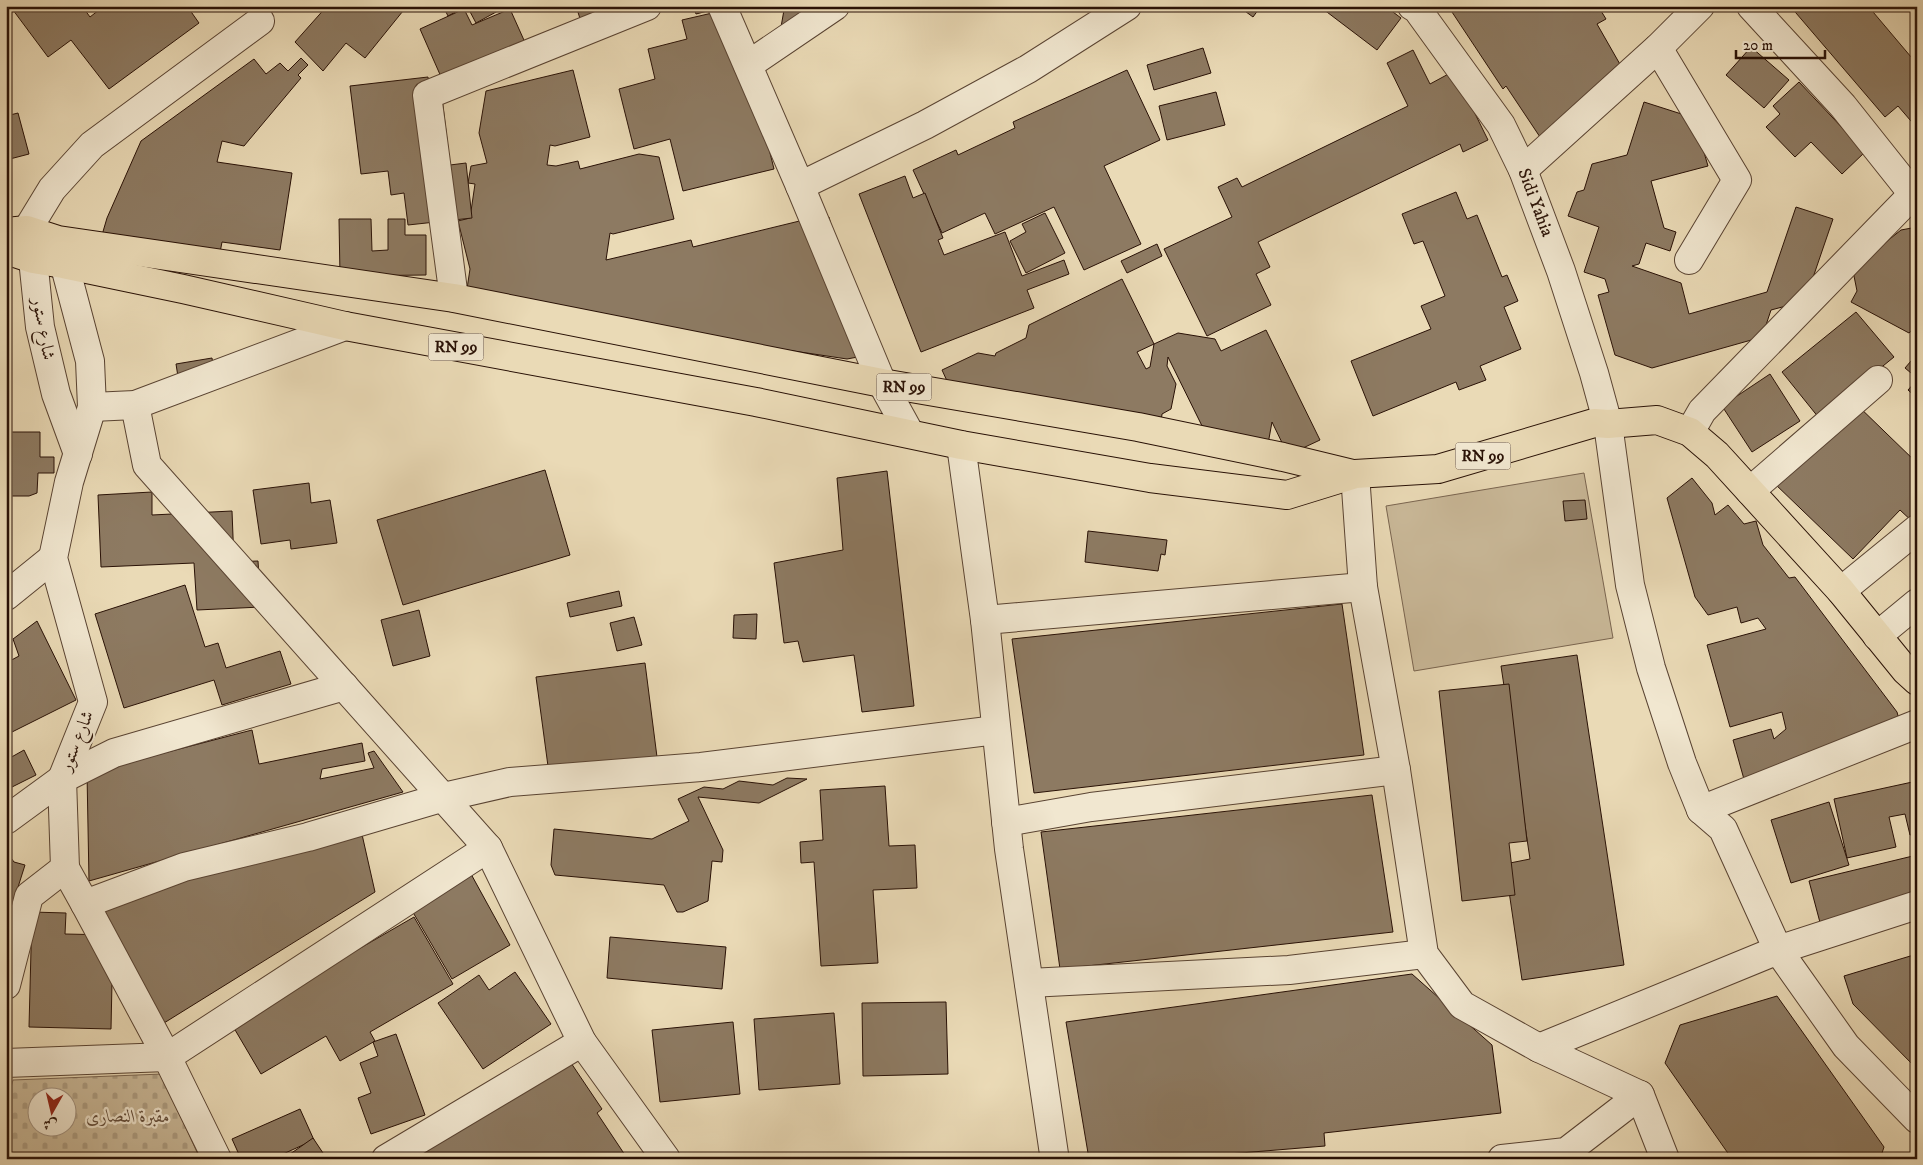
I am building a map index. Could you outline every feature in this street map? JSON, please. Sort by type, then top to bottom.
[{"type":"main road","name":"RN 99","points":[[17,231],[61,252],[345,326],[756,402],[908,432],[961,445],[1150,478],[1287,495],[1355,474],[1438,469],[1594,423],[1608,424],[1656,420],[1690,432],[1718,455],[1841,591],[1906,671],[1917,680]]},
{"type":"main road","name":"RN 99","points":[[6,250],[33,259],[61,252],[454,298],[882,383],[1138,427],[1355,474]]},
{"type":"street","points":[[454,298],[427,95],[647,6]]},
{"type":"street","points":[[722,6],[882,383],[908,432]]},
{"type":"street","points":[[748,65],[835,6]]},
{"type":"street","points":[[800,186],[926,125],[1028,69],[1127,6]]},
{"type":"street","points":[[1523,170],[1658,48],[1700,6]]},
{"type":"street","points":[[1690,432],[1702,412],[1915,192],[1843,106],[1751,6]]},
{"type":"street","name":"Sidi Yahia","points":[[1417,7],[1501,125],[1523,170],[1561,271],[1594,373],[1608,424],[1630,585],[1651,668],[1682,763],[1701,810]]},
{"type":"street","points":[[17,231],[92,145],[259,11]]},
{"type":"street","points":[[1658,48],[1737,180],[1689,260]]},
{"type":"street","name":"شارع ستور","points":[[17,231],[33,259],[40,327],[56,394],[78,454]]},
{"type":"street","name":"شارع ستور","points":[[61,252],[90,361],[92,407],[69,482],[53,558],[93,702],[62,779],[65,868]]},
{"type":"street","points":[[92,407],[135,405],[345,326]]},
{"type":"street","points":[[1750,491],[1878,380]]},
{"type":"street","points":[[135,405],[147,466],[488,848],[582,1042],[666,1159]]},
{"type":"street","points":[[961,445],[985,620],[1006,822],[1054,1159]]},
{"type":"street","points":[[1355,474],[1363,587],[1396,770],[1424,954],[1462,1005],[1539,1048],[1640,1095],[1665,1159]]},
{"type":"street","points":[[1841,591],[1917,529]]},
{"type":"street","points":[[6,596],[53,558]]},
{"type":"street","points":[[985,620],[1363,587]]},
{"type":"street","points":[[1877,636],[1917,603]]},
{"type":"street","points":[[6,820],[62,779],[114,752],[344,686]]},
{"type":"street","points":[[1917,724],[1701,810],[1723,829],[1778,950],[1846,1046],[1917,1119]]},
{"type":"street","points":[[84,904],[184,866],[308,837],[444,797],[510,782],[701,766],[996,730]]},
{"type":"street","points":[[1006,822],[1091,807],[1396,770]]},
{"type":"street","points":[[6,1063],[167,1057],[488,848]]},
{"type":"street","points":[[6,985],[29,896],[65,868],[167,1057],[217,1159]]},
{"type":"street","points":[[1539,1048],[1778,950],[1917,905]]},
{"type":"street","points":[[1029,983],[1289,970],[1424,954]]},
{"type":"street","points":[[386,1159],[582,1042]]},
{"type":"street","points":[[1502,1159],[1566,1152],[1640,1095]]},
{"type":"green space","points":[[1584,473],[1613,638],[1414,671],[1386,506]]},
{"type":"green space","name":"مقبرة النصارى","points":[[162,1074],[200,1159],[6,1159],[6,1105],[13,1080]]},
{"type":"building","points":[[10,6],[82,6],[90,17],[104,6],[187,6],[199,23],[109,89],[71,40],[48,57]]},
{"type":"building","points":[[327,6],[407,6],[365,58],[346,43],[323,71],[295,42]]},
{"type":"building","points":[[443,6],[467,6],[448,16]]},
{"type":"building","points":[[467,6],[507,6],[476,23]]},
{"type":"building","points":[[576,6],[662,6],[583,28]]},
{"type":"building","points":[[693,6],[723,6],[723,7],[696,14]]},
{"type":"building","points":[[759,6],[824,6],[820,33],[781,27],[784,10]]},
{"type":"building","points":[[1238,6],[1261,6],[1253,17]]},
{"type":"building","points":[[1319,6],[1385,6],[1401,18],[1377,50]]},
{"type":"building","points":[[1448,6],[1532,6],[1534,10],[1539,6],[1598,6],[1606,19],[1597,24],[1625,73],[1542,140],[1506,86],[1503,89]]},
{"type":"building","points":[[1790,6],[1868,6],[1917,64],[1917,128],[1898,106],[1885,117]]},
{"type":"building","points":[[734,8],[774,169],[683,191],[670,139],[634,149],[619,89],[655,79],[648,49],[687,39],[682,20]]},
{"type":"building","points":[[464,9],[472,25],[510,9],[532,58],[449,95],[420,29]]},
{"type":"building","points":[[1751,47],[1789,80],[1764,108],[1726,75]]},
{"type":"building","points":[[1203,48],[1211,73],[1154,90],[1147,65]]},
{"type":"building","points":[[1413,50],[1430,84],[1454,71],[1488,140],[1463,152],[1460,144],[1258,242],[1270,267],[1256,274],[1271,305],[1207,336],[1164,249],[1232,217],[1218,187],[1237,178],[1242,187],[1408,106],[1387,63]]},
{"type":"building","points":[[301,58],[308,65],[298,75],[301,78],[244,146],[222,141],[217,162],[292,173],[280,250],[222,242],[219,258],[102,235],[107,218],[141,141],[254,59],[266,74],[280,63],[288,71]]},
{"type":"building","points":[[573,70],[590,137],[555,146],[550,145],[547,165],[556,166],[578,161],[580,169],[639,154],[659,157],[674,219],[613,234],[610,233],[606,260],[691,240],[693,247],[820,216],[829,217],[863,356],[847,359],[465,302],[470,269],[458,221],[470,218],[475,184],[468,183],[471,166],[487,163],[479,133],[486,91]]},
{"type":"building","points":[[1127,70],[1160,140],[1104,166],[1141,244],[1084,270],[1054,207],[995,234],[985,213],[942,233],[913,170],[956,150],[958,155],[1015,128],[1013,122]]},
{"type":"building","points":[[428,77],[431,100],[442,98],[450,165],[466,163],[472,218],[408,225],[404,193],[391,195],[388,171],[361,174],[350,86]]},
{"type":"building","points":[[1799,82],[1865,152],[1842,174],[1811,142],[1795,157],[1766,127],[1780,114],[1773,106]]},
{"type":"building","points":[[1216,92],[1225,125],[1167,140],[1159,106]]},
{"type":"building","points":[[1644,102],[1694,118],[1708,166],[1651,181],[1664,228],[1676,232],[1670,251],[1646,243],[1639,264],[1632,266],[1681,283],[1689,314],[1767,292],[1796,207],[1833,219],[1805,301],[1771,310],[1762,337],[1652,368],[1615,355],[1598,295],[1609,292],[1605,279],[1584,272],[1599,227],[1568,216],[1577,192],[1584,190],[1592,164],[1627,155]]},
{"type":"building","points":[[18,113],[29,154],[6,160],[6,116]]},
{"type":"building","points":[[905,176],[913,198],[925,193],[943,238],[938,240],[944,255],[1005,232],[1022,276],[1064,260],[1069,274],[1027,290],[1034,308],[921,352],[859,194]]},
{"type":"building","points":[[1456,192],[1467,219],[1477,215],[1502,277],[1507,275],[1518,301],[1504,307],[1521,349],[1480,366],[1486,380],[1459,390],[1456,382],[1373,416],[1351,361],[1431,329],[1421,306],[1445,296],[1423,241],[1414,244],[1402,214]]},
{"type":"building","points":[[1045,213],[1065,253],[1026,273],[1010,241],[1026,232],[1022,224]]},
{"type":"building","points":[[339,219],[371,219],[372,251],[388,250],[388,219],[405,219],[405,235],[426,235],[426,275],[340,276]]},
{"type":"building","points":[[1917,227],[1917,326],[1909,333],[1851,302],[1857,291],[1854,276],[1862,261],[1901,230]]},
{"type":"building","points":[[1157,244],[1162,256],[1127,273],[1121,261]]},
{"type":"building","points":[[1122,279],[1154,344],[1178,333],[1215,339],[1221,351],[1266,330],[1320,440],[1288,455],[1272,422],[1268,444],[1206,434],[1168,357],[1167,366],[1176,384],[1171,409],[1162,414],[1160,430],[953,394],[942,370],[978,353],[995,356],[996,353],[1026,338],[1029,325]],"holes":[[[1154,344],[1150,367],[1146,369],[1137,352]]]},
{"type":"building","points":[[1856,312],[1894,357],[1819,418],[1782,372]]},
{"type":"building","points":[[1917,354],[1917,378],[1905,368]]},
{"type":"building","points":[[212,358],[216,385],[181,396],[176,364]]},
{"type":"building","points":[[1770,374],[1800,421],[1752,452],[1722,406]]},
{"type":"building","points":[[1917,380],[1917,398],[1908,390]]},
{"type":"building","points":[[1853,401],[1917,463],[1917,521],[1914,523],[1900,510],[1853,559],[1774,483]]},
{"type":"building","points":[[6,432],[40,432],[40,457],[54,457],[54,473],[38,473],[37,493],[29,496],[6,496]]},
{"type":"building","points":[[545,470],[570,555],[403,605],[377,520]]},
{"type":"building","points":[[887,471],[914,706],[862,712],[854,655],[803,662],[798,641],[784,643],[774,563],[843,550],[837,478]]},
{"type":"building","points":[[1692,478],[1712,503],[1715,515],[1728,505],[1744,524],[1756,521],[1763,545],[1789,578],[1795,577],[1897,712],[1904,738],[1747,790],[1733,740],[1771,729],[1774,739],[1786,729],[1782,712],[1730,727],[1707,645],[1766,629],[1758,618],[1741,623],[1737,607],[1708,615],[1695,597],[1667,498]]},
{"type":"building","points":[[309,483],[311,503],[330,500],[337,543],[291,549],[290,540],[261,544],[253,490]]},
{"type":"building","points":[[152,492],[152,515],[232,511],[234,562],[258,561],[261,607],[197,610],[194,563],[101,567],[98,495]]},
{"type":"building","points":[[1585,500],[1587,519],[1565,521],[1563,501]]},
{"type":"building","points":[[1088,531],[1167,540],[1165,555],[1161,554],[1158,571],[1085,562]]},
{"type":"building","points":[[185,585],[205,647],[218,643],[226,668],[280,651],[291,684],[222,705],[214,680],[124,708],[95,614]]},
{"type":"building","points":[[619,591],[622,606],[570,617],[567,603]]},
{"type":"building","points":[[1342,604],[1364,755],[1034,793],[1012,639]]},
{"type":"building","points":[[419,610],[430,656],[393,666],[381,620]]},
{"type":"building","points":[[757,614],[756,639],[733,638],[734,615]]},
{"type":"building","points":[[634,617],[642,645],[617,651],[610,623]]},
{"type":"building","points":[[37,621],[76,700],[6,735],[6,663],[19,656],[13,639]]},
{"type":"building","points":[[1577,655],[1624,965],[1522,980],[1505,864],[1530,859],[1501,666]]},
{"type":"building","points":[[645,663],[657,757],[550,781],[536,677]]},
{"type":"building","points":[[1509,684],[1527,841],[1509,843],[1515,895],[1462,901],[1439,691]]},
{"type":"building","points":[[252,730],[259,764],[362,743],[365,761],[322,769],[320,779],[374,768],[368,753],[374,751],[403,792],[89,881],[87,773]]},
{"type":"building","points":[[24,750],[36,775],[6,790],[6,756],[8,759]]},
{"type":"building","points":[[787,778],[807,779],[759,803],[698,797],[723,850],[722,862],[712,861],[708,901],[683,912],[677,912],[664,885],[555,875],[551,865],[554,829],[652,839],[689,821],[678,799],[704,787],[723,789],[739,781],[773,785]]},
{"type":"building","points":[[1917,781],[1917,833],[1910,835],[1905,814],[1889,817],[1896,847],[1847,858],[1834,799]]},
{"type":"building","points":[[885,786],[889,846],[915,845],[917,888],[873,890],[878,963],[821,966],[814,862],[801,863],[800,842],[823,840],[820,790]]},
{"type":"building","points":[[1372,795],[1393,932],[1060,969],[1041,832]]},
{"type":"building","points":[[1829,802],[1849,865],[1791,883],[1771,820]]},
{"type":"building","points":[[361,830],[375,892],[164,1023],[96,903]]},
{"type":"building","points":[[6,851],[14,862],[25,865],[6,925]]},
{"type":"building","points":[[1917,855],[1917,906],[1822,930],[1809,881]]},
{"type":"building","points":[[471,874],[510,945],[452,979],[411,909]]},
{"type":"building","points":[[32,912],[66,913],[65,934],[113,935],[111,1029],[29,1027]]},
{"type":"building","points":[[414,917],[453,984],[370,1032],[375,1041],[340,1061],[326,1036],[261,1074],[231,1023]]},
{"type":"building","points":[[610,937],[726,947],[722,989],[607,978]]},
{"type":"building","points":[[1917,954],[1917,1069],[1853,1004],[1844,976]]},
{"type":"building","points":[[515,972],[551,1024],[483,1069],[438,1003],[479,975],[489,990]]},
{"type":"building","points":[[1412,974],[1492,1045],[1501,1113],[1324,1133],[1325,1146],[1168,1159],[1089,1159],[1066,1022]]},
{"type":"building","points":[[1777,996],[1884,1147],[1880,1159],[1732,1159],[1665,1063],[1680,1025]]},
{"type":"building","points":[[946,1002],[948,1074],[863,1076],[862,1003]]},
{"type":"building","points":[[834,1013],[840,1084],[759,1090],[754,1019]]},
{"type":"building","points":[[733,1022],[740,1094],[660,1102],[652,1030]]},
{"type":"building","points":[[396,1034],[425,1115],[371,1134],[358,1098],[371,1093],[360,1063],[378,1056],[373,1042]]},
{"type":"building","points":[[567,1057],[602,1109],[597,1113],[627,1158],[410,1159]]},
{"type":"building","points":[[300,1109],[314,1140],[272,1159],[241,1159],[232,1139]]},
{"type":"building","points":[[313,1138],[327,1159],[283,1159]]}]
